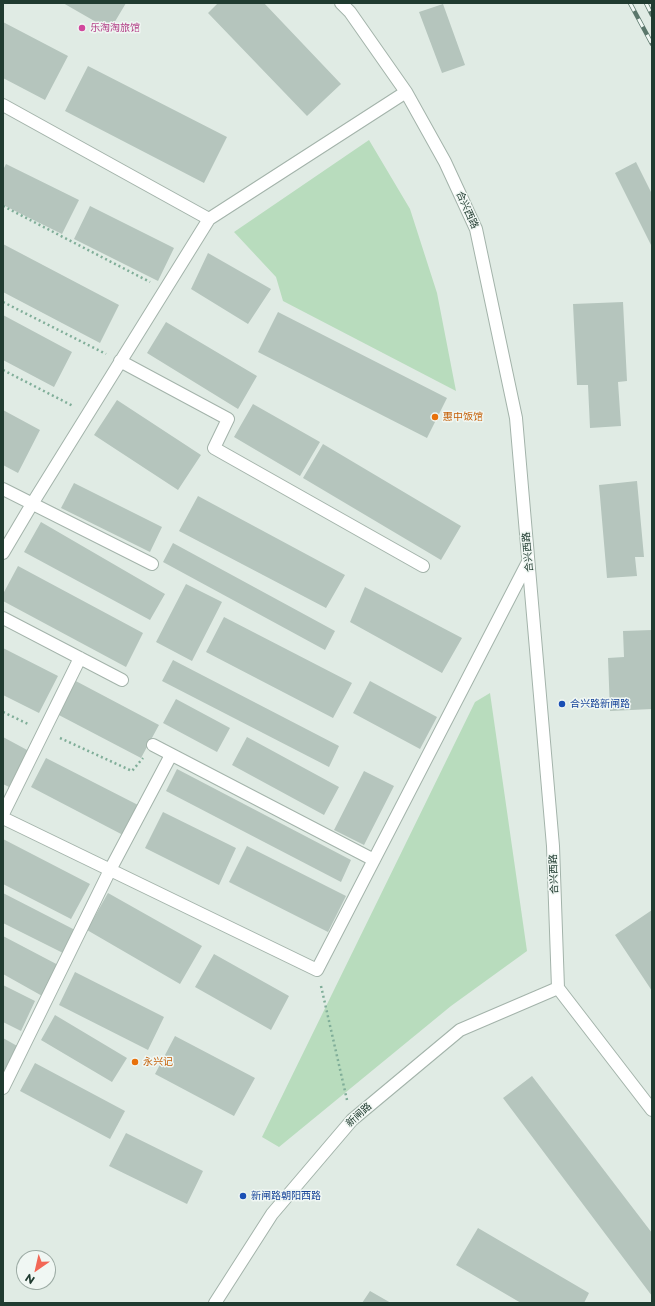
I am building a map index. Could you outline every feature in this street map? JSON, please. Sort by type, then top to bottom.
[{"type":"street","name":"合兴西路","points":[[341,3],[350,12],[406,92],[445,162],[476,229],[516,418],[553,846],[558,988]]},
{"type":"street","points":[[3,553],[209,219],[406,92]]},
{"type":"street","points":[[3,105],[209,219]]},
{"type":"street","points":[[120,362],[228,419],[214,448],[422,566]]},
{"type":"street","points":[[3,489],[152,564]]},
{"type":"street","points":[[3,818],[317,970],[528,562]]},
{"type":"street","points":[[3,618],[122,680]]},
{"type":"street","points":[[3,814],[80,658]]},
{"type":"street","points":[[152,745],[374,860]]},
{"type":"street","points":[[3,1088],[110,870],[171,755]]},
{"type":"street","points":[[558,988],[652,1110]]},
{"type":"street","name":"新闸路","points":[[214,1303],[272,1214],[352,1120],[460,1030],[558,988]]},
{"type":"path","points":[[3,206],[165,290]]},
{"type":"path","points":[[3,302],[120,362]]},
{"type":"path","points":[[3,370],[88,414]]},
{"type":"path","points":[[3,712],[132,771],[152,745]]},
{"type":"path","points":[[317,970],[352,1120]]},
{"type":"green space","points":[[369,140],[410,209],[437,293],[456,391],[283,301],[276,277],[234,232]]},
{"type":"green space","points":[[490,693],[527,951],[451,1006],[279,1147],[262,1137],[475,702]]},
{"type":"building","points":[[63,3],[126,3],[110,30]]},
{"type":"building","points":[[218,3],[264,3],[341,84],[307,116],[208,13]]},
{"type":"building","points":[[443,4],[465,65],[442,73],[419,12]]},
{"type":"building","points":[[3,22],[68,56],[45,100],[3,78]]},
{"type":"building","points":[[88,66],[227,137],[204,183],[65,111]]},
{"type":"building","points":[[636,162],[652,194],[652,247],[615,173]]},
{"type":"building","points":[[6,164],[79,200],[62,234],[3,205],[3,170]]},
{"type":"building","points":[[90,206],[174,248],[158,281],[74,239]]},
{"type":"building","points":[[3,244],[119,305],[100,343],[3,292]]},
{"type":"building","points":[[208,253],[271,289],[248,324],[191,289]]},
{"type":"building","points":[[623,302],[627,381],[618,382],[621,426],[590,428],[588,385],[577,385],[573,304]]},
{"type":"building","points":[[278,312],[447,398],[427,438],[258,352]]},
{"type":"building","points":[[3,315],[72,352],[54,387],[3,360]]},
{"type":"building","points":[[166,322],[257,376],[238,409],[147,353]]},
{"type":"building","points":[[117,400],[201,455],[178,490],[94,435]]},
{"type":"building","points":[[253,404],[320,442],[300,476],[234,437]]},
{"type":"building","points":[[3,410],[40,430],[18,473],[3,465]]},
{"type":"building","points":[[323,444],[461,526],[441,560],[303,478]]},
{"type":"building","points":[[637,481],[644,557],[635,557],[637,576],[607,578],[599,485]]},
{"type":"building","points":[[74,483],[162,527],[150,552],[61,508]]},
{"type":"building","points":[[198,496],[345,575],[326,608],[179,531]]},
{"type":"building","points":[[41,522],[165,594],[150,620],[24,552]]},
{"type":"building","points":[[173,543],[335,631],[325,650],[163,562]]},
{"type":"building","points":[[18,566],[143,633],[126,667],[3,601],[3,594]]},
{"type":"building","points":[[186,584],[222,602],[192,661],[156,642]]},
{"type":"building","points":[[365,587],[462,638],[442,673],[350,622]]},
{"type":"building","points":[[224,617],[352,683],[333,718],[206,652]]},
{"type":"building","points":[[652,630],[652,709],[610,711],[608,658],[624,657],[623,631]]},
{"type":"building","points":[[3,648],[58,676],[39,713],[3,695]]},
{"type":"building","points":[[173,660],[339,746],[329,767],[162,681]]},
{"type":"building","points":[[72,679],[159,725],[141,758],[55,713]]},
{"type":"building","points":[[370,681],[437,717],[420,749],[353,713]]},
{"type":"building","points":[[176,699],[230,728],[217,752],[163,723]]},
{"type":"building","points":[[3,737],[29,751],[9,787],[3,784]]},
{"type":"building","points":[[247,737],[339,787],[324,815],[232,765]]},
{"type":"building","points":[[46,758],[138,805],[123,835],[31,787]]},
{"type":"building","points":[[177,769],[351,860],[341,882],[166,791]]},
{"type":"building","points":[[364,771],[394,786],[364,845],[334,830]]},
{"type":"building","points":[[163,812],[236,848],[219,885],[145,848]]},
{"type":"building","points":[[3,839],[90,884],[71,919],[3,884]]},
{"type":"building","points":[[247,846],[346,896],[328,932],[229,882]]},
{"type":"building","points":[[3,893],[75,930],[63,953],[3,923]]},
{"type":"building","points":[[108,893],[202,946],[180,984],[87,930]]},
{"type":"building","points":[[652,910],[652,991],[615,935]]},
{"type":"building","points":[[3,936],[62,967],[44,997],[3,974]]},
{"type":"building","points":[[214,954],[289,996],[271,1030],[195,987]]},
{"type":"building","points":[[75,972],[164,1017],[148,1050],[59,1005]]},
{"type":"building","points":[[3,985],[35,1001],[21,1031],[3,1022]]},
{"type":"building","points":[[55,1015],[127,1058],[112,1082],[41,1040]]},
{"type":"building","points":[[175,1036],[255,1078],[234,1116],[155,1074]]},
{"type":"building","points":[[3,1038],[19,1047],[3,1073]]},
{"type":"building","points":[[35,1063],[125,1111],[110,1139],[20,1091]]},
{"type":"building","points":[[532,1076],[652,1233],[652,1296],[503,1098]]},
{"type":"building","points":[[126,1133],[203,1171],[187,1204],[109,1166]]},
{"type":"building","points":[[478,1228],[589,1293],[584,1303],[521,1303],[456,1265]]},
{"type":"building","points":[[370,1291],[391,1303],[362,1303]]},
{"type":"railway","points":[[630,3],[652,44]]},
{"type":"railway","points":[[646,3],[652,15]]},
{"type":"place","name":"乐淘淘旅馆","points":[[82,28]]},
{"type":"place","name":"惠中饭馆","points":[[435,417]]},
{"type":"place","name":"合兴路新闸路","points":[[562,704]]},
{"type":"place","name":"永兴记","points":[[135,1062]]},
{"type":"place","name":"新闸路朝阳西路","points":[[243,1196]]}]
